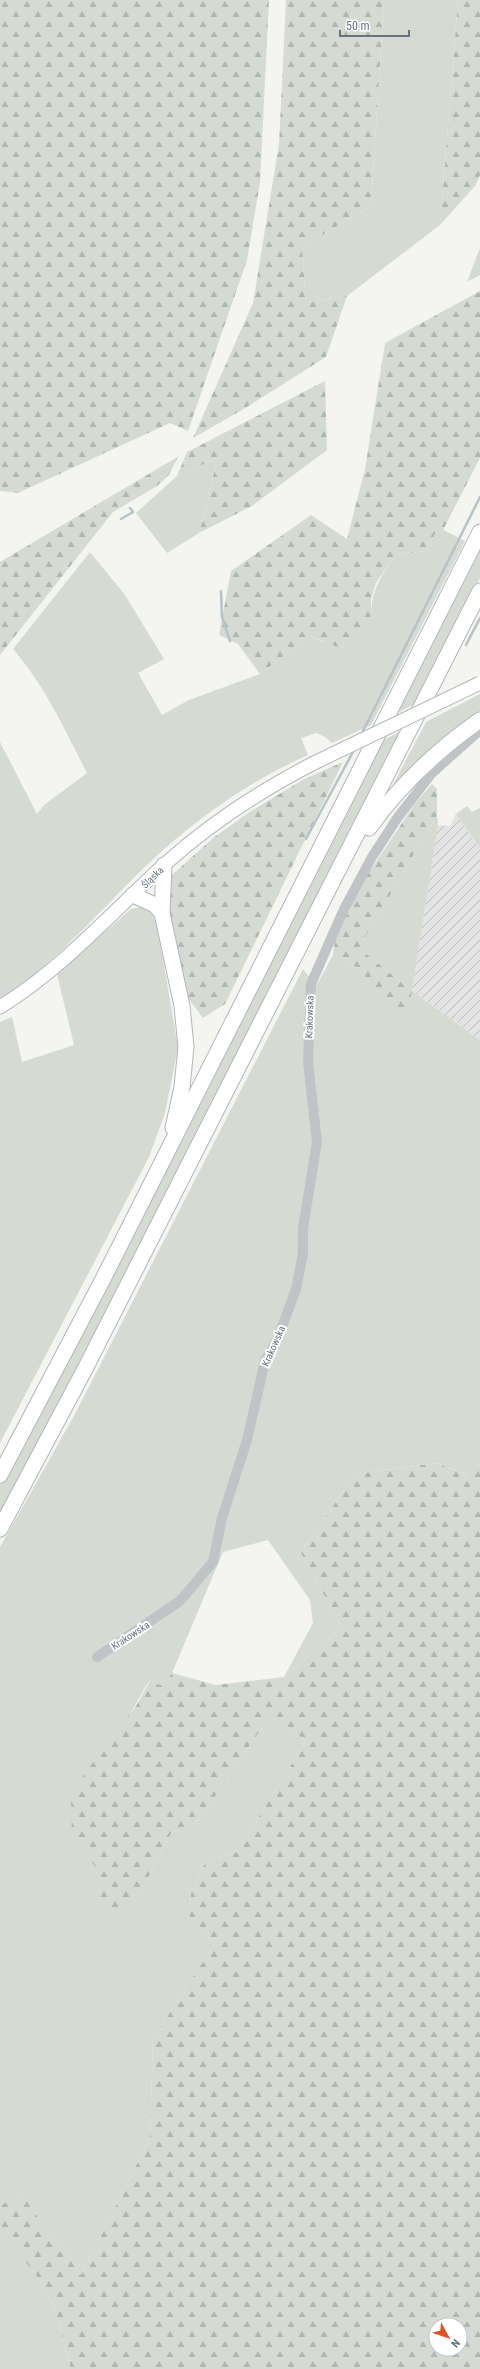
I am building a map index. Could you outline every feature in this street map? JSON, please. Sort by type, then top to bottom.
[{"type":"highway","points":[[0,1475],[65,1353],[480,532]]},
{"type":"highway","points":[[0,1529],[86,1367],[480,591]]},
{"type":"highway","points":[[340,868],[383,808],[407,781],[434,755],[480,720]]},
{"type":"highway","points":[[164,865],[162,913],[182,1006],[186,1047],[182,1087],[167,1151]]},
{"type":"highway","points":[[133,895],[155,905],[162,913]]},
{"type":"main road","name":"Śląska","points":[[0,1007],[50,972],[164,865],[227,814],[263,790],[316,762],[480,683]]},
{"type":"street","name":"Krakowska","points":[[97,1657],[180,1601],[213,1562],[222,1518],[247,1440],[265,1361],[278,1338],[296,1290],[304,1254],[303,1228],[317,1142],[308,1062],[309,1004],[313,977],[344,909],[372,857],[398,817],[432,773],[480,730]]},
{"type":"shaded area","points":[[456,814],[480,848],[480,1040],[412,991],[438,825],[450,826]]},
{"type":"green space","points":[[0,0],[269,0],[260,182],[247,260],[188,431],[170,423],[18,493],[0,491]]},
{"type":"green space","points":[[286,0],[384,0],[371,206],[302,247],[306,302],[347,296],[326,357],[242,410],[193,438],[253,303],[279,144]]},
{"type":"green space","points":[[384,0],[458,0],[440,225],[347,296],[306,302],[302,247],[371,206]]},
{"type":"green space","points":[[458,0],[480,0],[480,175],[475,186],[440,225]]},
{"type":"green space","points":[[480,248],[480,275],[467,282]]},
{"type":"green space","points":[[480,291],[480,458],[443,530],[438,528],[426,551],[395,555],[376,583],[371,599],[371,614],[367,630],[346,650],[310,636],[260,674],[238,644],[219,635],[231,571],[311,515],[347,539],[365,469],[385,343]]},
{"type":"green space","points":[[325,381],[327,450],[252,506],[199,533],[207,506],[217,458],[177,476],[187,452]]},
{"type":"green space","points":[[179,456],[168,476],[157,486],[113,512],[0,655],[0,562]]},
{"type":"green space","points":[[217,458],[207,506],[199,533],[167,553],[136,513],[177,476]]},
{"type":"green space","points":[[438,527],[465,541],[371,725],[332,743],[325,737],[316,733],[301,738],[308,755],[286,765],[244,789],[204,816],[185,831],[149,863],[60,952],[21,985],[0,999],[0,742],[37,814],[44,805],[87,773],[45,693],[13,649],[90,552],[125,595],[164,659],[138,673],[162,715],[189,700],[260,674],[310,636],[323,642],[371,614],[373,597],[378,583],[395,555],[426,551]]},
{"type":"green space","points":[[480,545],[480,578],[417,703],[395,714]]},
{"type":"green space","points":[[480,694],[480,712],[431,749],[409,770],[388,794],[426,722]]},
{"type":"green space","points":[[403,730],[65,1395],[0,1516],[0,1485],[53,1388],[381,741]]},
{"type":"green space","points":[[343,762],[225,1004],[203,1018],[185,994],[166,907],[172,875],[213,838],[251,811],[304,779]]},
{"type":"green space","points":[[432,784],[437,789],[437,815],[359,948],[412,991],[408,1014],[384,998],[356,967],[333,955],[335,940],[360,886],[414,805]]},
{"type":"green space","points":[[467,806],[472,812],[480,808],[480,848],[456,814]]},
{"type":"green space","points":[[437,815],[438,825],[412,991],[359,948]]},
{"type":"green space","points":[[143,906],[153,914],[159,935],[178,1048],[165,1113],[149,1157],[0,1443],[0,1022],[12,1017],[22,1062],[74,1045],[57,974],[131,909]]},
{"type":"green space","points":[[333,955],[356,967],[384,998],[412,991],[480,1040],[480,1463],[468,1475],[437,1463],[355,1474],[301,1553],[342,1627],[284,1677],[313,1623],[310,1600],[268,1540],[223,1552],[172,1673],[163,1686],[149,1681],[122,1728],[72,1836],[101,1873],[138,1897],[171,1833],[198,1821],[270,1716],[306,1741],[237,1852],[206,1861],[191,1893],[189,1920],[215,1943],[153,2039],[150,2138],[81,2275],[65,2248],[41,2222],[23,2195],[0,2205],[0,1547],[74,1416],[303,969],[316,986]]},
{"type":"green space","points":[[437,1463],[467,1475],[480,1463],[480,2369],[71,2369],[54,2306],[34,2272],[0,2233],[0,2205],[23,2195],[41,2222],[65,2248],[81,2275],[150,2138],[153,2039],[215,1943],[189,1920],[191,1893],[206,1861],[237,1852],[306,1741],[270,1716],[198,1821],[171,1833],[138,1897],[115,1913],[94,1891],[100,1873],[72,1836],[71,1798],[80,1780],[136,1706],[150,1681],[163,1686],[172,1673],[216,1685],[284,1677],[342,1627],[301,1553],[355,1474]]},
{"type":"green space","points":[[0,2233],[34,2272],[54,2306],[71,2369],[0,2369]]},
{"type":"waterway","points":[[361,735],[480,497]]},
{"type":"waterway","points":[[121,519],[133,512],[130,508]]},
{"type":"waterway","points":[[221,591],[222,617],[230,641]]},
{"type":"waterway","points":[[466,645],[480,618]]},
{"type":"waterway","points":[[306,839],[354,750]]}]
